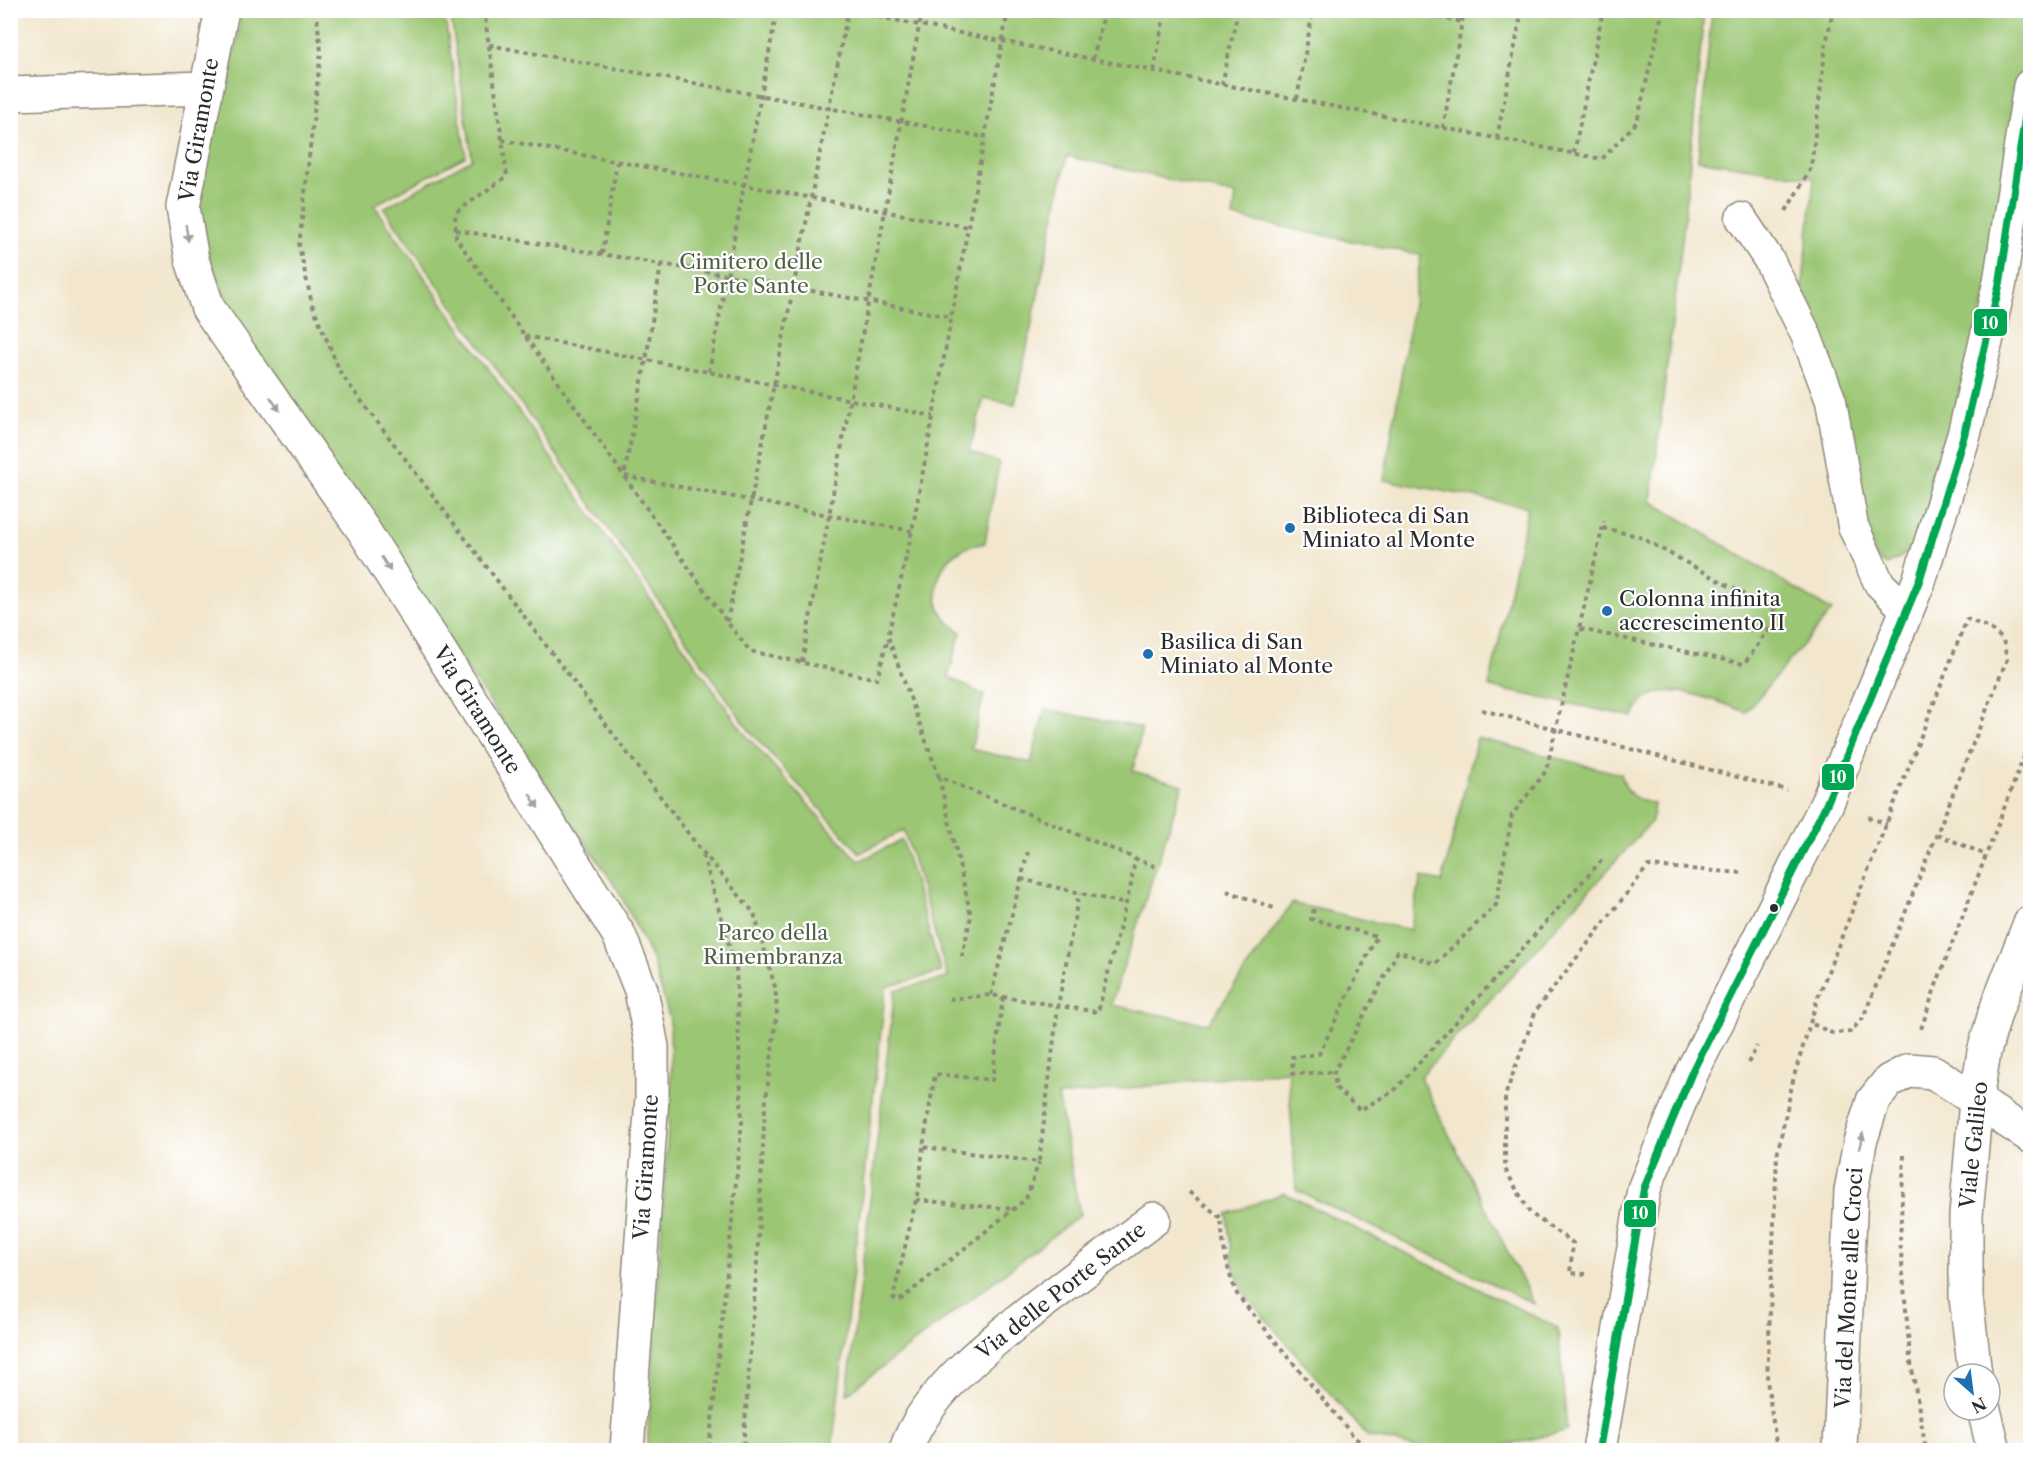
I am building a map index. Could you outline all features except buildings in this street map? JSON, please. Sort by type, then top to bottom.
[{"type":"street","name":"Via Giramonte","points":[[222,10],[183,207],[192,260],[208,308],[371,541],[619,935],[641,990],[652,1047],[652,1098],[627,1450]]},
{"type":"street","points":[[1599,1450],[1644,1189],[1692,1072],[1827,803],[1919,581],[1964,435],[2000,282],[2031,86]]},
{"type":"street","points":[[10,94],[206,88]]},
{"type":"street","name":"Viale Galileo","points":[[1974,1362],[1966,1297],[1966,1215],[1976,1100],[1984,1052],[1995,1014],[2031,924]]},
{"type":"street","name":"Via del Monte alle Croci","points":[[1840,1450],[1851,1191],[1860,1142],[1873,1101],[1889,1081],[1910,1070],[1933,1072],[2031,1136]]},
{"type":"street","name":"Via delle Porte Sante","points":[[906,1450],[922,1418],[968,1364],[1003,1332],[1154,1219]]},
{"type":"street","points":[[1987,1422],[1994,1450]]},
{"type":"lane","points":[[1741,218],[1763,251],[1806,334],[1831,401],[1853,526],[1879,583],[1907,611]]},
{"type":"path","points":[[316,10],[321,51],[299,246],[312,304],[341,374],[702,851],[754,913],[775,987],[777,1010],[765,1108],[757,1262],[743,1450]]},
{"type":"path","points":[[484,10],[507,176],[455,213],[456,238],[727,622],[750,651],[877,679],[912,531],[1008,10]]},
{"type":"path","points":[[709,372],[777,10]]},
{"type":"path","points":[[802,662],[922,10]]},
{"type":"path","points":[[1093,59],[1105,10]]},
{"type":"path","points":[[1154,71],[1165,10]]},
{"type":"path","points":[[1222,85],[1238,10]]},
{"type":"path","points":[[1297,99],[1313,10]]},
{"type":"path","points":[[1403,10],[1462,22]]},
{"type":"path","points":[[1443,128],[1464,10]]},
{"type":"path","points":[[1497,138],[1522,10]]},
{"type":"path","points":[[1575,153],[1602,10]]},
{"type":"path","points":[[727,622],[847,11],[1602,159],[1637,122],[1663,10]]},
{"type":"path","points":[[1763,251],[1811,168],[1826,44],[1833,10]]},
{"type":"path","points":[[489,45],[984,137]]},
{"type":"path","points":[[502,140],[968,227]]},
{"type":"path","points":[[602,254],[617,162]]},
{"type":"path","points":[[455,230],[727,275],[951,317]]},
{"type":"path","points":[[624,476],[661,264]]},
{"type":"path","points":[[525,336],[933,416]]},
{"type":"path","points":[[624,476],[912,531]]},
{"type":"path","points":[[1602,860],[1394,1091],[1360,1110],[1336,1088],[1334,1072],[1398,951],[1435,964],[1496,905],[1512,815],[1546,771],[1604,521]]},
{"type":"path","points":[[1580,629],[1744,664],[1780,614],[1638,536],[1603,528]]},
{"type":"path","points":[[1777,1450],[1767,1380],[1777,1155],[1794,1076],[1810,1023],[1818,998],[1967,619],[1989,628],[2003,639],[2007,659],[1863,1018],[1850,1032],[1832,1032],[1810,1023]]},
{"type":"path","points":[[888,637],[939,777],[971,916],[961,961]]},
{"type":"path","points":[[1482,710],[1778,787]]},
{"type":"path","points":[[939,777],[1156,867]]},
{"type":"path","points":[[1937,834],[1986,855]]},
{"type":"path","points":[[702,851],[736,969],[742,1122],[709,1450]]},
{"type":"path","points":[[991,995],[1028,852]]},
{"type":"path","points":[[949,999],[991,995],[1098,1012],[1126,904],[1135,859]]},
{"type":"path","points":[[1570,1273],[1573,1243],[1530,1213],[1504,1169],[1505,1096],[1536,1010],[1648,866],[1728,871]]},
{"type":"path","points":[[1021,879],[1126,904]]},
{"type":"path","points":[[1227,891],[1274,908]]},
{"type":"path","points":[[1003,997],[992,1080],[935,1074],[919,1187],[892,1298],[899,1301],[1026,1199],[1039,1162],[1058,1006],[1079,893]]},
{"type":"path","points":[[1314,909],[1311,920],[1377,936],[1319,1054],[1292,1057],[1293,1074],[1334,1072]]},
{"type":"path","points":[[1745,1066],[1752,1057],[1761,1036]]},
{"type":"path","points":[[923,1147],[1039,1162]]},
{"type":"path","points":[[1184,1188],[1221,1218],[1225,1260],[1229,1277],[1238,1296],[1355,1438],[1372,1450]]},
{"type":"path","points":[[916,1200],[1013,1209]]},
{"type":"path","points":[[2031,1277],[2031,1286]]},
{"type":"path","points":[[1363,1443],[1385,1450]]},
{"type":"green space","name":"Parco della Rimembranza","points":[[241,11],[444,11],[466,156],[374,205],[744,733],[859,861],[902,840],[941,972],[886,987],[832,1450],[647,1450],[671,1085],[670,1020],[652,959],[618,890],[292,412],[234,319],[209,257],[198,206],[204,160],[238,39]]},
{"type":"green space","name":"Cimitero delle Porte Sante","points":[[450,11],[1704,11],[1685,215],[1651,501],[1832,611],[1746,712],[1691,694],[1662,692],[1649,696],[1639,706],[1633,717],[1489,687],[1528,507],[1384,480],[1421,255],[1233,217],[1236,195],[1067,156],[1015,404],[984,398],[969,451],[999,463],[985,543],[965,548],[954,555],[947,562],[938,579],[939,607],[949,622],[961,632],[948,677],[984,695],[971,749],[1031,763],[1045,709],[1142,728],[1133,771],[1183,785],[1111,1005],[1208,1024],[1292,903],[1410,930],[1421,877],[1442,882],[1477,738],[1621,774],[1632,795],[1654,804],[1652,821],[1420,1077],[1534,1304],[1296,1190],[1288,1071],[1058,1096],[1080,1215],[847,1394],[895,990],[948,978],[904,830],[860,853],[749,730],[384,208],[472,159]]},
{"type":"green space","points":[[1712,11],[2030,11],[2030,37],[1998,251],[1918,547],[1887,565],[1876,558],[1801,302],[1814,178],[1698,160]]},
{"type":"green space","points":[[1284,1193],[1558,1328],[1567,1430],[1489,1450],[1426,1450],[1367,1436],[1245,1295],[1233,1266],[1227,1214]]},
{"type":"transit line","name":"10","points":[[1599,1450],[1644,1189],[1692,1072],[1827,803],[1919,581],[1964,435],[2000,282],[2030,86]]},
{"type":"place","name":"Biblioteca di San Miniato al Monte","points":[[1290,528]]},
{"type":"place","name":"Colonna infinita accrescimento II","points":[[1607,611]]},
{"type":"place","name":"Basilica di San Miniato al Monte","points":[[1148,654]]}]
